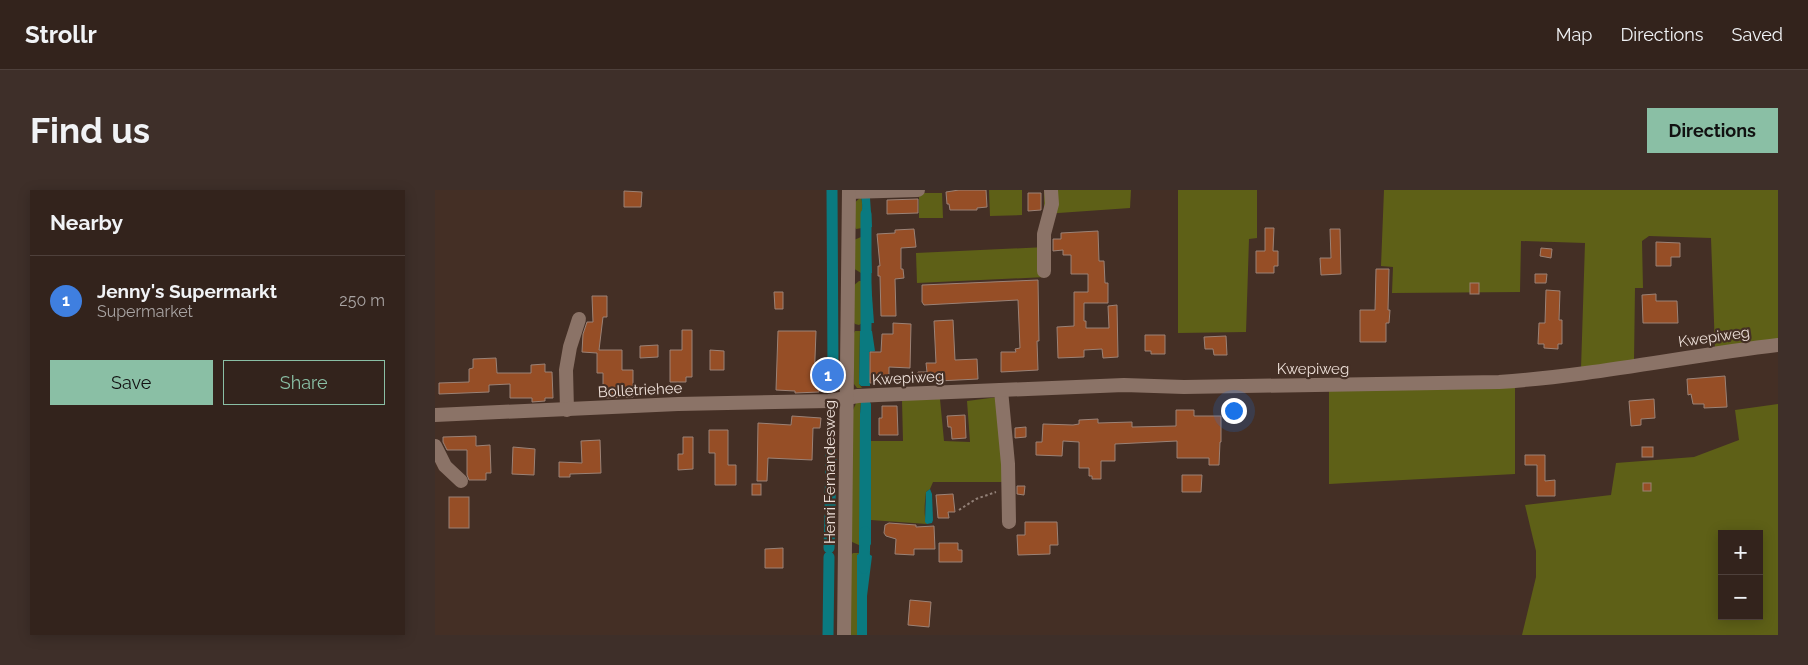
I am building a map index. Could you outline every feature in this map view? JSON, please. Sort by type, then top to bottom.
[{"type":"street","points":[[849,191],[917,190]]},
{"type":"street","points":[[1044,271],[1044,234],[1052,204],[1051,190]]},
{"type":"street","name":"Henri Fernandesweg","points":[[844,635],[847,463],[852,398],[849,307],[849,191]]},
{"type":"street","points":[[567,410],[566,370],[570,347],[579,319]]},
{"type":"street","name":"Kwepiweg","points":[[852,398],[878,395],[1124,385],[1184,388],[1499,382],[1549,379],[1718,352],[1778,345]]},
{"type":"street","points":[[1001,390],[1007,464],[1009,522]]},
{"type":"street","name":"Bolletriehee","points":[[435,416],[678,404],[829,401],[852,398]]},
{"type":"street","points":[[435,446],[445,466],[461,481]]},
{"type":"path","points":[[959,510],[988,494],[1008,489]]},
{"type":"shaded area","points":[[989,190],[1022,190],[1022,215],[990,216]]},
{"type":"shaded area","points":[[1044,190],[1131,190],[1130,208],[1044,214]]},
{"type":"shaded area","points":[[1178,190],[1257,190],[1257,238],[1249,239],[1246,332],[1178,333]]},
{"type":"shaded area","points":[[1384,190],[1778,190],[1778,341],[1715,349],[1711,238],[1649,236],[1642,241],[1643,288],[1635,288],[1634,361],[1581,369],[1585,243],[1521,241],[1520,292],[1392,293],[1393,267],[1381,266]]},
{"type":"shaded area","points":[[919,193],[942,193],[943,218],[919,218]]},
{"type":"shaded area","points":[[861,197],[862,228],[856,229],[853,223],[853,204]]},
{"type":"shaded area","points":[[861,237],[861,273],[853,268],[854,240]]},
{"type":"shaded area","points":[[1046,247],[1046,277],[917,283],[916,253]]},
{"type":"shaded area","points":[[862,281],[862,323],[859,325],[853,321],[853,286]]},
{"type":"shaded area","points":[[855,331],[860,331],[859,384],[862,388],[857,388],[854,384],[853,335]]},
{"type":"shaded area","points":[[1515,386],[1515,474],[1329,484],[1329,391]]},
{"type":"shaded area","points":[[998,397],[1005,482],[933,482],[930,489],[926,492],[925,513],[927,524],[871,520],[871,441],[903,441],[902,400],[940,399],[944,441],[970,442],[967,401]]},
{"type":"shaded area","points":[[857,401],[861,402],[861,546],[850,541],[853,410]]},
{"type":"shaded area","points":[[1778,404],[1778,635],[1522,635],[1536,577],[1536,551],[1525,505],[1611,495],[1616,463],[1694,457],[1739,440],[1735,410]]},
{"type":"shaded area","points":[[853,553],[860,553],[857,555],[857,635],[850,635],[851,555]]},
{"type":"water","points":[[861,197],[870,198],[872,227],[862,228]]},
{"type":"water","points":[[862,235],[870,235],[872,273],[861,273]]},
{"type":"water","points":[[862,281],[871,282],[874,323],[862,323]]},
{"type":"water","points":[[860,331],[872,331],[875,351],[869,352],[870,386],[861,386],[859,384]]},
{"type":"water","points":[[861,402],[870,402],[871,404],[871,544],[869,547],[859,545]]},
{"type":"water","points":[[930,489],[932,494],[933,520],[932,523],[927,524],[925,522],[926,492]]},
{"type":"water","points":[[860,553],[872,556],[867,596],[867,635],[857,635],[857,555]]},
{"type":"building","points":[[986,190],[987,207],[977,208],[977,210],[950,210],[949,204],[947,204],[946,192]]},
{"type":"building","points":[[624,191],[642,192],[641,207],[624,207]]},
{"type":"building","points":[[1028,193],[1041,193],[1041,210],[1028,211]]},
{"type":"building","points":[[918,199],[918,213],[887,214],[887,200]]},
{"type":"building","points":[[1265,228],[1274,228],[1273,251],[1278,251],[1278,266],[1274,266],[1274,273],[1256,273],[1256,251],[1265,251]]},
{"type":"building","points":[[914,229],[916,247],[901,248],[901,269],[903,269],[904,278],[895,279],[896,316],[881,316],[877,234],[895,233],[895,230]]},
{"type":"building","points":[[1330,229],[1340,229],[1341,274],[1321,275],[1320,258],[1331,258]]},
{"type":"building","points":[[1098,231],[1099,261],[1104,261],[1105,283],[1108,283],[1108,303],[1084,303],[1084,321],[1086,321],[1086,328],[1109,328],[1108,306],[1117,305],[1118,357],[1103,358],[1102,349],[1084,350],[1084,357],[1058,358],[1057,327],[1074,326],[1074,292],[1088,292],[1088,274],[1071,274],[1071,255],[1063,255],[1063,250],[1053,251],[1053,239],[1061,239],[1061,233]]},
{"type":"building","points":[[1656,242],[1680,243],[1680,257],[1671,257],[1671,266],[1656,266]]},
{"type":"building","points":[[1541,248],[1552,249],[1551,258],[1540,256]]},
{"type":"building","points":[[1376,269],[1389,269],[1388,310],[1390,310],[1389,323],[1386,323],[1386,342],[1360,342],[1360,310],[1375,310]]},
{"type":"building","points":[[1535,274],[1547,274],[1546,283],[1535,283]]},
{"type":"building","points":[[1038,280],[1038,370],[1001,372],[1001,352],[1016,352],[1015,349],[1020,348],[1018,300],[924,305],[922,302],[922,285]]},
{"type":"building","points":[[1470,283],[1479,283],[1479,294],[1470,294]]},
{"type":"building","points":[[1546,290],[1560,291],[1559,320],[1562,320],[1562,344],[1558,344],[1558,349],[1544,348],[1544,344],[1538,344],[1539,323],[1545,323]]},
{"type":"building","points":[[774,292],[783,292],[783,309],[775,309]]},
{"type":"building","points":[[1656,294],[1656,301],[1677,301],[1678,323],[1643,323],[1642,295]]},
{"type":"building","points":[[592,296],[607,296],[607,317],[603,317],[599,350],[622,350],[622,370],[633,370],[633,397],[603,398],[603,373],[597,373],[597,353],[582,352],[583,334],[587,322],[593,322]]},
{"type":"building","points":[[953,320],[955,360],[977,359],[978,379],[918,382],[918,372],[927,372],[926,363],[936,363],[934,321]]},
{"type":"building","points":[[893,323],[911,324],[910,368],[889,367],[889,382],[870,383],[870,352],[881,352],[882,334],[893,334]]},
{"type":"building","points":[[682,330],[692,330],[692,377],[686,377],[686,382],[670,382],[670,350],[682,350]]},
{"type":"building","points":[[778,331],[816,331],[814,385],[819,385],[819,392],[795,393],[795,391],[776,390]]},
{"type":"building","points":[[1145,335],[1165,335],[1165,354],[1151,354],[1151,351],[1145,351]]},
{"type":"building","points":[[1226,336],[1227,355],[1214,355],[1213,349],[1205,349],[1204,337]]},
{"type":"building","points":[[658,345],[658,357],[640,358],[640,346]]},
{"type":"building","points":[[710,350],[724,351],[724,370],[710,370]]},
{"type":"building","points":[[496,358],[497,373],[531,373],[531,365],[545,364],[545,372],[552,372],[553,398],[532,402],[532,398],[510,398],[510,384],[489,385],[489,392],[439,394],[439,383],[469,382],[469,369],[473,368],[473,359]]},
{"type":"building","points":[[1725,376],[1727,407],[1704,408],[1704,404],[1693,404],[1691,394],[1688,395],[1687,379]]},
{"type":"building","points":[[1654,399],[1655,418],[1641,419],[1641,425],[1631,426],[1629,401]]},
{"type":"building","points":[[882,406],[897,406],[898,435],[879,435],[879,418],[882,418]]},
{"type":"building","points":[[1176,410],[1194,410],[1194,416],[1221,416],[1219,465],[1209,465],[1209,458],[1177,458],[1177,441],[1115,444],[1115,461],[1101,461],[1101,479],[1092,479],[1092,476],[1089,476],[1089,468],[1079,468],[1079,442],[1063,441],[1062,456],[1036,455],[1036,442],[1042,442],[1043,424],[1073,425],[1079,424],[1079,420],[1098,419],[1098,423],[1132,422],[1132,427],[1176,426]]},
{"type":"building","points":[[965,415],[966,438],[952,439],[951,427],[948,427],[947,416]]},
{"type":"building","points":[[792,416],[821,418],[820,428],[813,428],[812,460],[768,458],[767,481],[757,481],[758,423],[791,425]]},
{"type":"building","points":[[1026,427],[1026,437],[1015,438],[1015,428]]},
{"type":"building","points":[[709,430],[728,430],[728,465],[736,465],[736,485],[715,485],[715,453],[709,453]]},
{"type":"building","points":[[476,436],[476,446],[490,445],[491,473],[486,473],[486,480],[469,480],[467,475],[467,450],[447,450],[443,442],[443,437]]},
{"type":"building","points":[[683,437],[693,437],[693,469],[678,470],[678,454],[683,454]]},
{"type":"building","points":[[600,440],[601,473],[570,474],[570,477],[559,477],[559,462],[582,463],[581,441]]},
{"type":"building","points":[[513,447],[535,449],[534,475],[512,474]]},
{"type":"building","points":[[1642,447],[1653,447],[1653,457],[1642,457]]},
{"type":"building","points":[[1525,455],[1545,455],[1545,481],[1555,480],[1555,496],[1537,496],[1537,465],[1525,465]]},
{"type":"building","points":[[1182,475],[1202,475],[1201,492],[1182,492]]},
{"type":"building","points":[[1643,483],[1651,483],[1651,491],[1643,491]]},
{"type":"building","points":[[752,484],[761,484],[761,495],[752,495]]},
{"type":"building","points":[[1017,486],[1025,486],[1024,495],[1017,494]]},
{"type":"building","points":[[953,494],[955,512],[948,512],[949,518],[938,518],[936,495]]},
{"type":"building","points":[[449,497],[469,497],[469,528],[449,528]]},
{"type":"building","points":[[1025,522],[1057,522],[1058,545],[1050,545],[1050,554],[1018,555],[1017,535],[1025,535]]},
{"type":"building","points":[[889,523],[916,525],[916,527],[934,526],[935,549],[914,549],[914,555],[895,554],[896,539],[886,536],[884,533],[885,525]]},
{"type":"building","points":[[939,543],[958,543],[958,550],[962,550],[962,562],[939,562]]},
{"type":"building","points":[[783,548],[783,568],[765,568],[765,549]]},
{"type":"building","points":[[910,600],[931,602],[929,627],[908,625]]},
{"type":"waterway","points":[[832,190],[833,372]]},
{"type":"waterway","points":[[866,214],[866,346]]},
{"type":"waterway","points":[[830,506],[831,456]]},
{"type":"waterway","points":[[829,548],[830,516]]},
{"type":"waterway","points":[[864,568],[865,532]]},
{"type":"waterway","points":[[828,635],[829,557]]},
{"type":"place","name":"Jenny's Supermarkt","points":[[828,375]]}]
